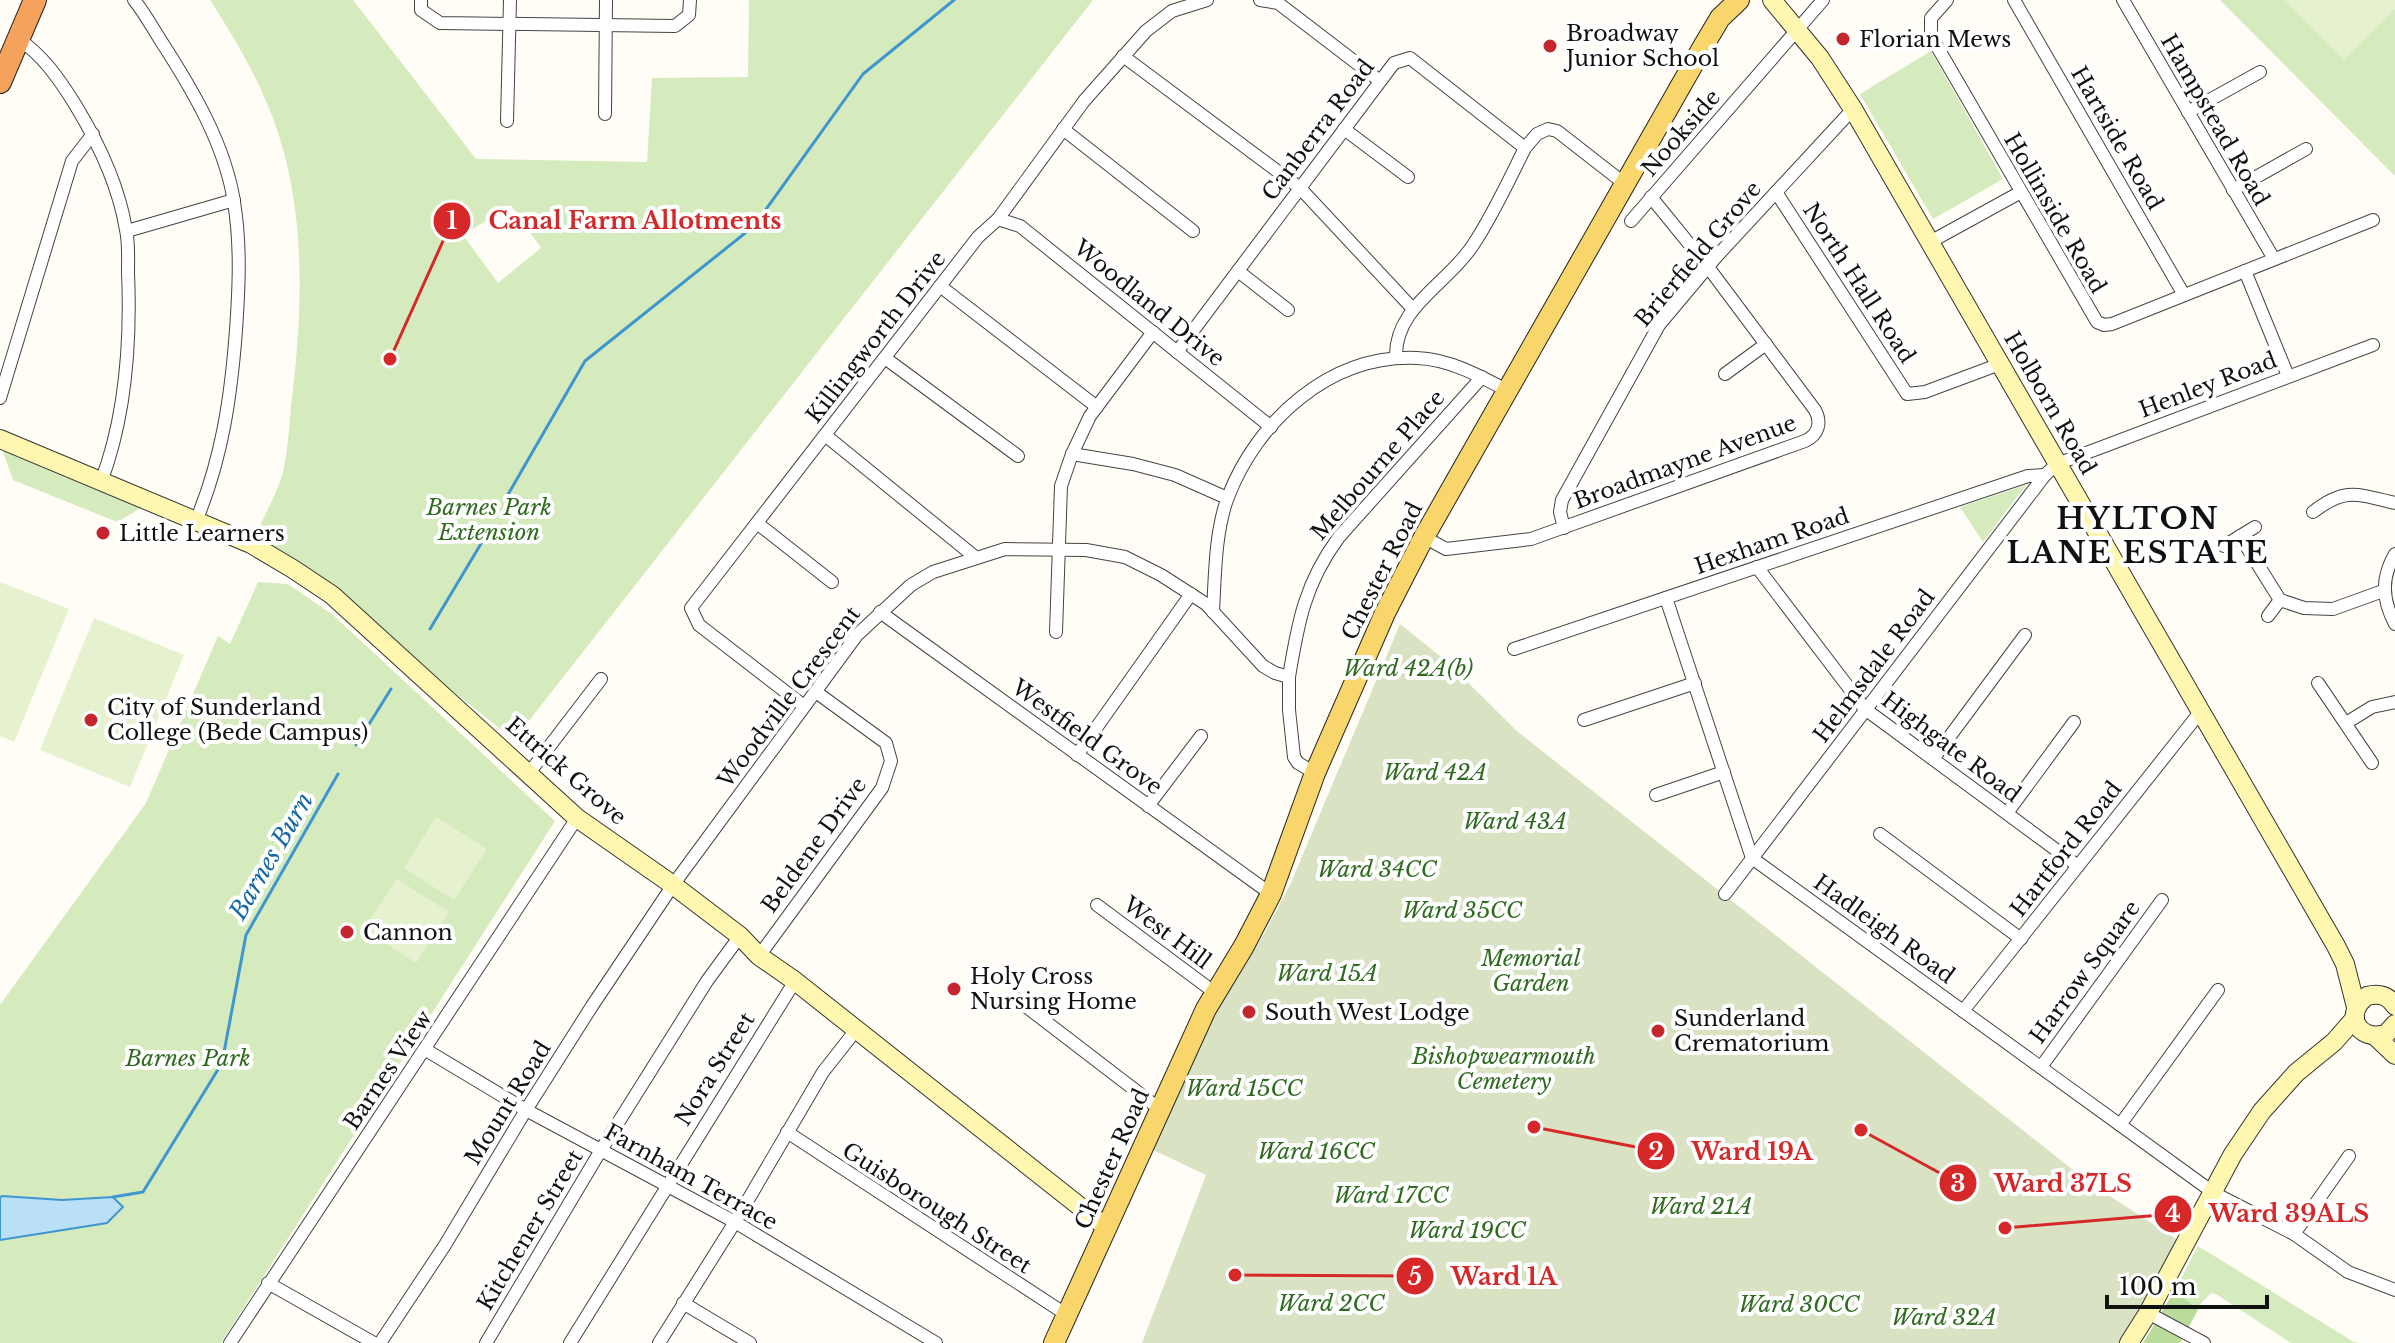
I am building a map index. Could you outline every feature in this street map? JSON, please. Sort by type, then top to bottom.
[{"type":"highway","points":[[0,82],[19,0]]},
{"type":"highway","points":[[8,41],[35,0]]},
{"type":"main road","name":"Chester Road","points":[[1054,1343],[1214,992],[1244,946],[1271,894],[1315,773],[1385,613],[1424,537],[1722,9],[1739,0]]},
{"type":"street","points":[[134,0],[188,83],[220,153],[234,200],[240,271],[232,379],[211,487],[196,521]]},
{"type":"street","points":[[421,0],[421,10],[440,23],[675,26],[689,15],[690,0]]},
{"type":"street","points":[[507,121],[510,0]]},
{"type":"street","points":[[605,114],[606,0]]},
{"type":"street","name":"Killingworth Drive","points":[[804,706],[699,625],[691,608],[978,237],[998,219],[1063,129],[1123,56],[1146,31],[1172,11],[1207,0]]},
{"type":"street","points":[[1260,0],[1278,3],[1380,81]]},
{"type":"street","name":"Holborn Road","points":[[1772,0],[1820,58],[1853,109],[2000,364],[2051,470],[2201,711],[2345,964],[2356,1012]]},
{"type":"street","name":"Nookside","points":[[1631,221],[1823,0]]},
{"type":"street","name":"Hollinside Road","points":[[1947,0],[1931,18],[1931,36],[2097,322],[2108,325],[2373,220]]},
{"type":"street","name":"Hartside Road","points":[[2014,0],[2184,295]]},
{"type":"street","name":"Hampstead Road","points":[[2123,0],[2274,259]]},
{"type":"street","points":[[8,41],[33,49],[47,64],[93,134],[112,178],[127,231],[128,350],[119,424],[101,482]]},
{"type":"street","points":[[1123,56],[1300,188],[1413,309]]},
{"type":"street","name":"Canberra Road","points":[[1177,352],[1394,63],[1410,58],[1525,148]]},
{"type":"street","points":[[2188,112],[2260,72]]},
{"type":"street","name":"Brierfield Grove","points":[[1564,528],[1560,512],[1562,500],[1659,325],[1707,274],[1717,256],[1853,109]]},
{"type":"street","points":[[1063,129],[1193,231]]},
{"type":"street","points":[[1344,129],[1408,177]]},
{"type":"street","points":[[1396,358],[1398,332],[1413,309],[1473,246],[1525,148],[1537,134],[1548,129],[1557,131],[1625,184]]},
{"type":"street","points":[[0,398],[72,161],[93,134]]},
{"type":"street","points":[[2233,190],[2306,149]]},
{"type":"street","name":"North Hall Road","points":[[1776,192],[1907,394],[1925,392],[2000,364]]},
{"type":"street","points":[[1930,242],[2021,192]]},
{"type":"street","name":"Broadmayne Avenue","points":[[1424,537],[1446,549],[1531,539],[1805,441],[1814,435],[1819,424],[1815,410],[1766,344],[1707,274],[1694,250],[1651,197]]},
{"type":"street","points":[[127,231],[234,200]]},
{"type":"street","name":"Woodland Drive","points":[[998,219],[1020,226],[1271,427]]},
{"type":"street","points":[[1694,250],[1717,256]]},
{"type":"street","points":[[1238,271],[1288,310]]},
{"type":"street","points":[[2245,271],[2288,376]]},
{"type":"street","points":[[940,286],[1097,407]]},
{"type":"street","points":[[1056,632],[1061,486],[1072,454],[1097,407],[1153,332]]},
{"type":"street","points":[[1725,374],[1766,344]]},
{"type":"street","name":"Henley Road","points":[[2051,470],[2373,345]]},
{"type":"street","points":[[885,358],[1018,456]]},
{"type":"street","points":[[1213,612],[1215,555],[1227,498],[1256,443],[1301,397],[1323,381],[1351,367],[1396,358],[1439,361],[1482,377],[1508,391]]},
{"type":"street","name":"Melbourne Place","points":[[1289,677],[1307,594],[1324,556],[1482,377]]},
{"type":"street","points":[[825,435],[975,557]]},
{"type":"street","name":"Ettrick Grove","points":[[0,439],[251,544],[332,595],[577,818],[740,936],[759,956],[795,981],[1107,1228]]},
{"type":"street","points":[[1072,454],[1175,475],[1227,498]]},
{"type":"street","name":"Hexham Road","points":[[1514,649],[2051,470]]},
{"type":"street","name":"Helmsdale Road","points":[[1725,894],[2051,470]]},
{"type":"street","points":[[2313,512],[2332,498],[2357,494],[2395,503]]},
{"type":"street","points":[[757,523],[832,582]]},
{"type":"street","points":[[2224,546],[2255,527]]},
{"type":"street","points":[[2240,536],[2280,600],[2304,608],[2333,609],[2383,591]]},
{"type":"street","name":"Woodville Crescent","points":[[673,885],[857,635],[911,585],[933,572],[975,557],[1005,549],[1060,549],[1125,557],[1161,575],[1206,604],[1263,666],[1271,672],[1289,677]]},
{"type":"street","points":[[2395,554],[2385,573],[2383,591],[2395,624]]},
{"type":"street","name":"Highgate Road","points":[[1757,567],[1865,709],[2078,866]]},
{"type":"street","points":[[1077,755],[1191,594]]},
{"type":"street","points":[[1666,598],[1752,858]]},
{"type":"street","points":[[2268,616],[2280,600]]},
{"type":"street","name":"Westfield Grove","points":[[880,612],[1271,894]]},
{"type":"street","points":[[1933,759],[2025,635]]},
{"type":"street","points":[[1289,677],[1294,757],[1315,773]]},
{"type":"street","points":[[529,773],[601,679]]},
{"type":"street","points":[[1584,720],[1695,683]]},
{"type":"street","points":[[2318,683],[2372,763]]},
{"type":"street","name":"Beldene Drive","points":[[759,956],[882,788],[891,761],[886,743],[816,692]]},
{"type":"street","points":[[2346,723],[2372,707],[2395,702]]},
{"type":"street","name":"Hartford Road","points":[[1963,1011],[2201,711]]},
{"type":"street","points":[[2007,813],[2074,722]]},
{"type":"street","points":[[1148,806],[1201,736]]},
{"type":"street","points":[[1656,795],[1724,772]]},
{"type":"street","name":"Barnes View","points":[[230,1343],[577,818]]},
{"type":"street","points":[[1880,834],[2021,939]]},
{"type":"street","name":"Hadleigh Road","points":[[1752,858],[2214,1193],[2294,1234],[2348,1272],[2395,1290]]},
{"type":"street","name":"Mount Road","points":[[377,1343],[445,1245],[526,1110],[673,885]]},
{"type":"street","name":"Harrow Square","points":[[2041,1067],[2162,900]]},
{"type":"street","name":"West Hill","points":[[1097,905],[1214,992]]},
{"type":"street","name":"Kitchener Street","points":[[486,1343],[601,1150],[707,981],[740,936]]},
{"type":"street","name":"Holborn Road","points":[[2345,964],[2387,996]]},
{"type":"street","name":"Nora Street","points":[[570,1343],[795,981]]},
{"type":"street","points":[[2120,1125],[2218,990]]},
{"type":"street","points":[[2129,1343],[2233,1154],[2262,1111],[2296,1073],[2334,1042],[2367,996],[2387,996]]},
{"type":"street","points":[[1015,998],[1161,1110]]},
{"type":"street","points":[[2356,1012],[2360,1030],[2385,1031]]},
{"type":"street","points":[[659,1343],[823,1072],[856,1030]]},
{"type":"street","points":[[2334,1042],[2385,1031]]},
{"type":"street","points":[[2385,1031],[2395,1055]]},
{"type":"street","name":"Farnham Terrace","points":[[426,1050],[526,1110],[735,1222],[936,1343]]},
{"type":"street","name":"Guisborough Street","points":[[787,1132],[1067,1315]]},
{"type":"street","points":[[2294,1234],[2349,1156]]},
{"type":"street","points":[[268,1283],[377,1343]]},
{"type":"street","points":[[683,1303],[750,1343]]},
{"type":"street","points":[[2148,1313],[2204,1343]]},
{"type":"green space","name":"Barnes Park Extension","points":[[210,0],[353,0],[476,159],[647,162],[652,78],[748,77],[749,0],[1093,0],[514,740],[265,541],[259,528],[285,464],[300,297],[297,225],[284,153],[267,102]],"holes":[[[511,205],[541,248],[498,283],[463,235]]]},
{"type":"green space","points":[[2220,0],[2395,0],[2395,176]]},
{"type":"green space","points":[[2285,0],[2395,0],[2395,9],[2344,60]]},
{"type":"green space","points":[[1931,51],[2003,179],[1933,219],[1860,94]]},
{"type":"green space","points":[[0,444],[151,502],[117,522],[13,480]]},
{"type":"green space","points":[[2026,485],[1983,542],[1960,507]]},
{"type":"green space","points":[[0,582],[69,609],[14,742],[0,736]]},
{"type":"green space","name":"Barnes Park","points":[[258,582],[288,584],[333,615],[555,821],[221,1343],[0,1343],[0,1005],[146,803],[218,636],[230,644]]},
{"type":"green space","points":[[94,618],[184,655],[130,787],[40,750]]},
{"type":"green space","name":"Bishopwearmouth Cemetery","points":[[1400,624],[1445,660],[1518,732],[2091,1184],[2184,1244],[2129,1343],[1142,1343],[1206,1175],[1153,1150],[1220,1002],[1264,934],[1290,885]]},
{"type":"green space","points":[[436,817],[487,849],[454,900],[404,868]]},
{"type":"green space","points":[[397,879],[449,912],[416,963],[364,929]]},
{"type":"green space","points":[[2198,1246],[2360,1343],[2291,1343],[2216,1294],[2211,1293],[2198,1310],[2175,1290]]},
{"type":"green space","points":[[2175,1290],[2198,1310],[2180,1343],[2143,1343]]},
{"type":"water","points":[[2,1196],[62,1200],[113,1197],[123,1207],[107,1223],[0,1240]]},
{"type":"waterway","name":"Barnes Burn","points":[[506,498],[585,361],[754,226],[863,74],[954,0]]},
{"type":"waterway","points":[[430,629],[491,527]]},
{"type":"waterway","name":"Barnes Burn","points":[[356,745],[391,689]]},
{"type":"waterway","name":"Barnes Burn","points":[[113,1197],[143,1192],[222,1063],[246,935],[338,774]]},
{"type":"place","name":"Florian Mews","points":[[1843,39]]},
{"type":"place","name":"Broadway Junior School","points":[[1550,46]]},
{"type":"place","name":"Canal Farm Allotments","points":[[390,359]]},
{"type":"place","name":"Little Learners","points":[[103,533]]},
{"type":"place","name":"City of Sunderland College (Bede Campus)","points":[[91,720]]},
{"type":"place","name":"Cannon","points":[[347,932]]},
{"type":"place","name":"Holy Cross Nursing Home","points":[[954,989]]},
{"type":"place","name":"South West Lodge","points":[[1249,1012]]},
{"type":"place","name":"Sunderland Crematorium","points":[[1658,1031]]},
{"type":"place","name":"Ward 19A","points":[[1534,1127]]},
{"type":"place","name":"Ward 37LS","points":[[1861,1130]]},
{"type":"place","name":"Ward 39ALS","points":[[2005,1228]]},
{"type":"place","name":"Ward 1A","points":[[1235,1275]]},
{"type":"district","name":"HYLTON LANE ESTATE","points":[[2138,535]]},
{"type":"park label","name":"Ward 42A(b)","points":[[1408,668]]},
{"type":"park label","name":"Ward 42A","points":[[1435,772]]},
{"type":"park label","name":"Ward 43A","points":[[1515,821]]},
{"type":"park label","name":"Ward 34CC","points":[[1377,869]]},
{"type":"park label","name":"Ward 35CC","points":[[1462,910]]},
{"type":"park label","name":"Memorial Garden","points":[[1531,970]]},
{"type":"park label","name":"Ward 15A","points":[[1327,973]]},
{"type":"park label","name":"Ward 15CC","points":[[1244,1088]]},
{"type":"park label","name":"Ward 16CC","points":[[1316,1151]]},
{"type":"park label","name":"Ward 17CC","points":[[1391,1195]]},
{"type":"park label","name":"Ward 21A","points":[[1701,1206]]},
{"type":"park label","name":"Ward 19CC","points":[[1467,1230]]},
{"type":"park label","name":"Ward 2CC","points":[[1331,1303]]},
{"type":"park label","name":"Ward 30CC","points":[[1799,1304]]},
{"type":"park label","name":"Ward 32A","points":[[1944,1317]]}]
